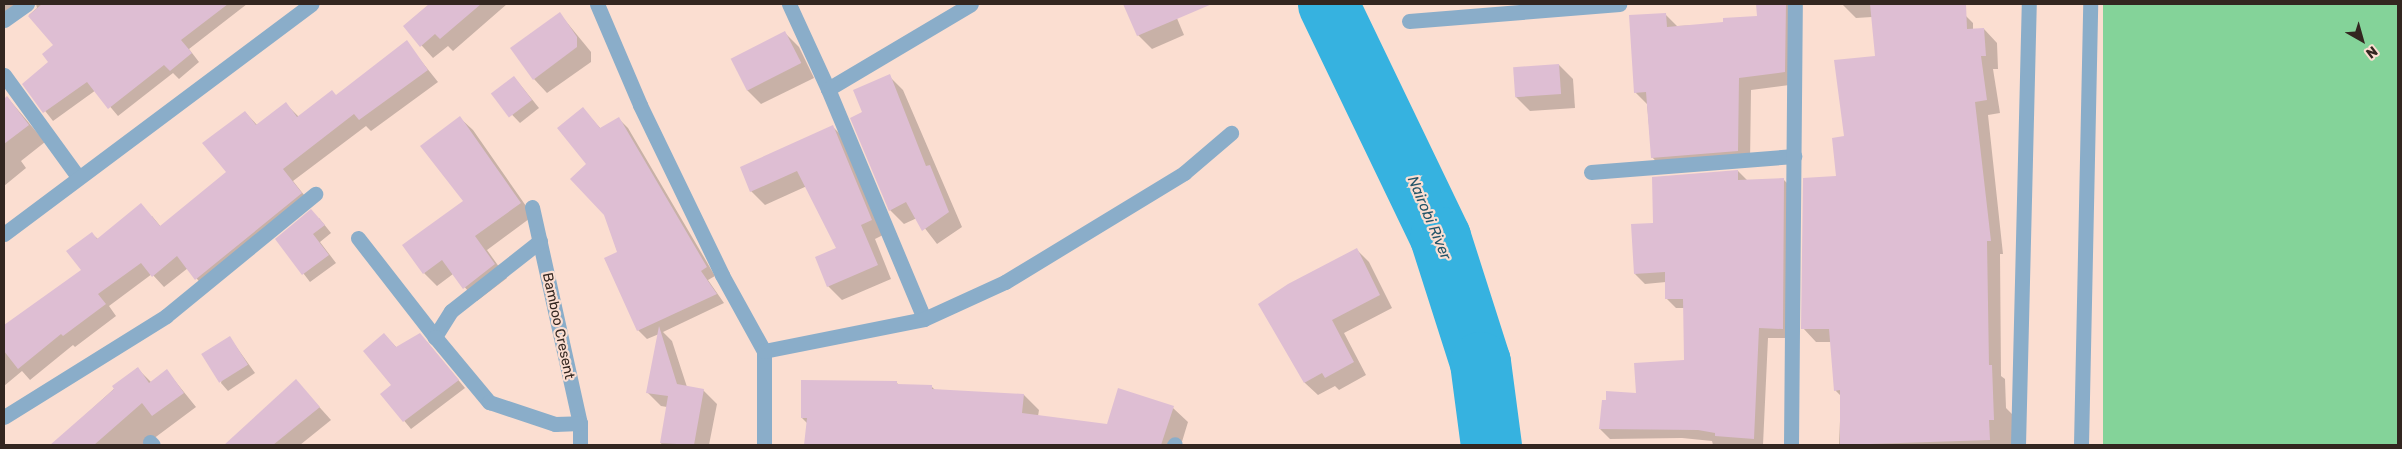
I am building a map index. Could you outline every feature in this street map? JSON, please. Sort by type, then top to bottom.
[{"type":"street","points":[[4,20],[27,4]]},
{"type":"street","points":[[4,234],[312,4]]},
{"type":"street","points":[[597,4],[644,114],[722,275],[764,351],[764,445]]},
{"type":"street","points":[[789,4],[828,89],[924,319]]},
{"type":"street","points":[[828,89],[971,4]]},
{"type":"street","points":[[1409,21],[1619,4]]},
{"type":"street","points":[[1791,445],[1795,4]]},
{"type":"street","points":[[2018,445],[2029,4]]},
{"type":"street","points":[[2081,445],[2090,4]]},
{"type":"street","points":[[4,75],[78,177]]},
{"type":"street","points":[[764,351],[924,319],[1005,282],[1113,219],[1184,173],[1231,133]]},
{"type":"street","points":[[1591,172],[1794,156]]},
{"type":"street","points":[[4,417],[166,316],[315,194]]},
{"type":"street","name":"Bamboo Cresent","points":[[532,206],[580,423],[580,445]]},
{"type":"street","points":[[358,238],[489,402],[555,424],[580,423]]},
{"type":"street","points":[[436,337],[451,311],[540,241]]},
{"type":"green space","points":[[2103,4],[2398,4],[2398,445],[2103,445]]},
{"type":"building","points":[[42,4],[228,4],[181,40],[192,53],[170,71],[164,65],[108,109],[87,82],[43,113],[22,84],[48,62],[42,54],[53,45],[28,16]]},
{"type":"building","points":[[429,4],[481,4],[440,39],[435,34],[420,47],[403,26]]},
{"type":"building","points":[[1123,4],[1212,4],[1137,36]]},
{"type":"building","points":[[1756,4],[1786,4],[1785,72],[1739,78],[1738,151],[1651,158],[1646,92],[1634,93],[1629,15],[1666,13],[1667,27],[1723,22],[1723,18],[1757,16]]},
{"type":"building","points":[[1870,4],[1966,4],[1967,29],[1984,28],[1986,56],[1981,56],[1987,100],[1975,102],[1991,241],[1987,241],[1989,365],[1992,365],[1994,420],[1989,420],[1990,440],[1840,445],[1840,390],[1834,391],[1829,329],[1801,329],[1803,178],[1836,176],[1832,138],[1844,136],[1834,60],[1875,56]]},
{"type":"building","points":[[560,12],[577,37],[577,47],[533,80],[510,48]]},
{"type":"building","points":[[785,31],[801,63],[747,91],[731,59]]},
{"type":"building","points":[[407,40],[428,70],[359,120],[354,114],[283,169],[302,193],[195,280],[177,256],[152,277],[141,263],[98,294],[106,304],[63,336],[61,334],[18,369],[4,351],[4,325],[81,270],[66,251],[92,232],[97,239],[141,203],[160,226],[226,172],[202,143],[245,111],[256,125],[286,102],[297,117],[332,90],[336,95]]},
{"type":"building","points":[[1559,64],[1561,94],[1515,97],[1513,67]]},
{"type":"building","points":[[890,74],[926,166],[930,165],[949,212],[922,231],[906,202],[889,211],[850,118],[862,112],[853,90]]},
{"type":"building","points":[[514,76],[532,100],[509,117],[491,93]]},
{"type":"building","points":[[7,96],[29,125],[4,144],[4,99]]},
{"type":"building","points":[[583,107],[600,128],[619,117],[707,267],[701,271],[717,294],[637,331],[604,258],[617,252],[604,215],[570,179],[586,164],[557,128]]},
{"type":"building","points":[[460,116],[521,203],[475,236],[495,264],[463,289],[442,260],[423,274],[402,245],[463,201],[420,146]]},
{"type":"building","points":[[833,125],[872,220],[861,225],[878,265],[827,287],[815,257],[836,248],[797,171],[750,192],[740,167]]},
{"type":"building","points":[[1738,170],[1738,180],[1784,178],[1783,329],[1759,328],[1754,439],[1715,436],[1715,433],[1698,430],[1599,429],[1602,400],[1606,400],[1606,391],[1636,393],[1634,363],[1684,360],[1683,299],[1665,299],[1665,272],[1634,274],[1631,224],[1653,223],[1652,177]]},
{"type":"building","points":[[311,209],[325,225],[313,234],[329,255],[302,275],[275,239]]},
{"type":"building","points":[[1357,248],[1380,295],[1332,320],[1354,362],[1325,378],[1322,373],[1304,383],[1258,304],[1288,284]]},
{"type":"building","points":[[659,326],[677,384],[704,389],[694,445],[660,443],[668,396],[646,393]]},
{"type":"building","points":[[384,333],[396,347],[420,333],[459,380],[403,422],[380,394],[391,385],[363,351]]},
{"type":"building","points":[[230,336],[248,365],[219,383],[201,354]]},
{"type":"building","points":[[138,367],[149,383],[167,369],[184,393],[152,416],[142,403],[94,445],[50,445],[114,389],[112,386]]},
{"type":"building","points":[[296,379],[320,407],[273,445],[224,445]]},
{"type":"building","points":[[801,380],[897,381],[897,384],[932,385],[932,389],[1024,394],[1022,413],[1107,424],[1118,388],[1174,406],[1161,445],[804,445],[807,418],[801,418]]},
{"type":"waterway","name":"Nairobi River","points":[[1328,4],[1440,237],[1480,362],[1491,445]]}]
